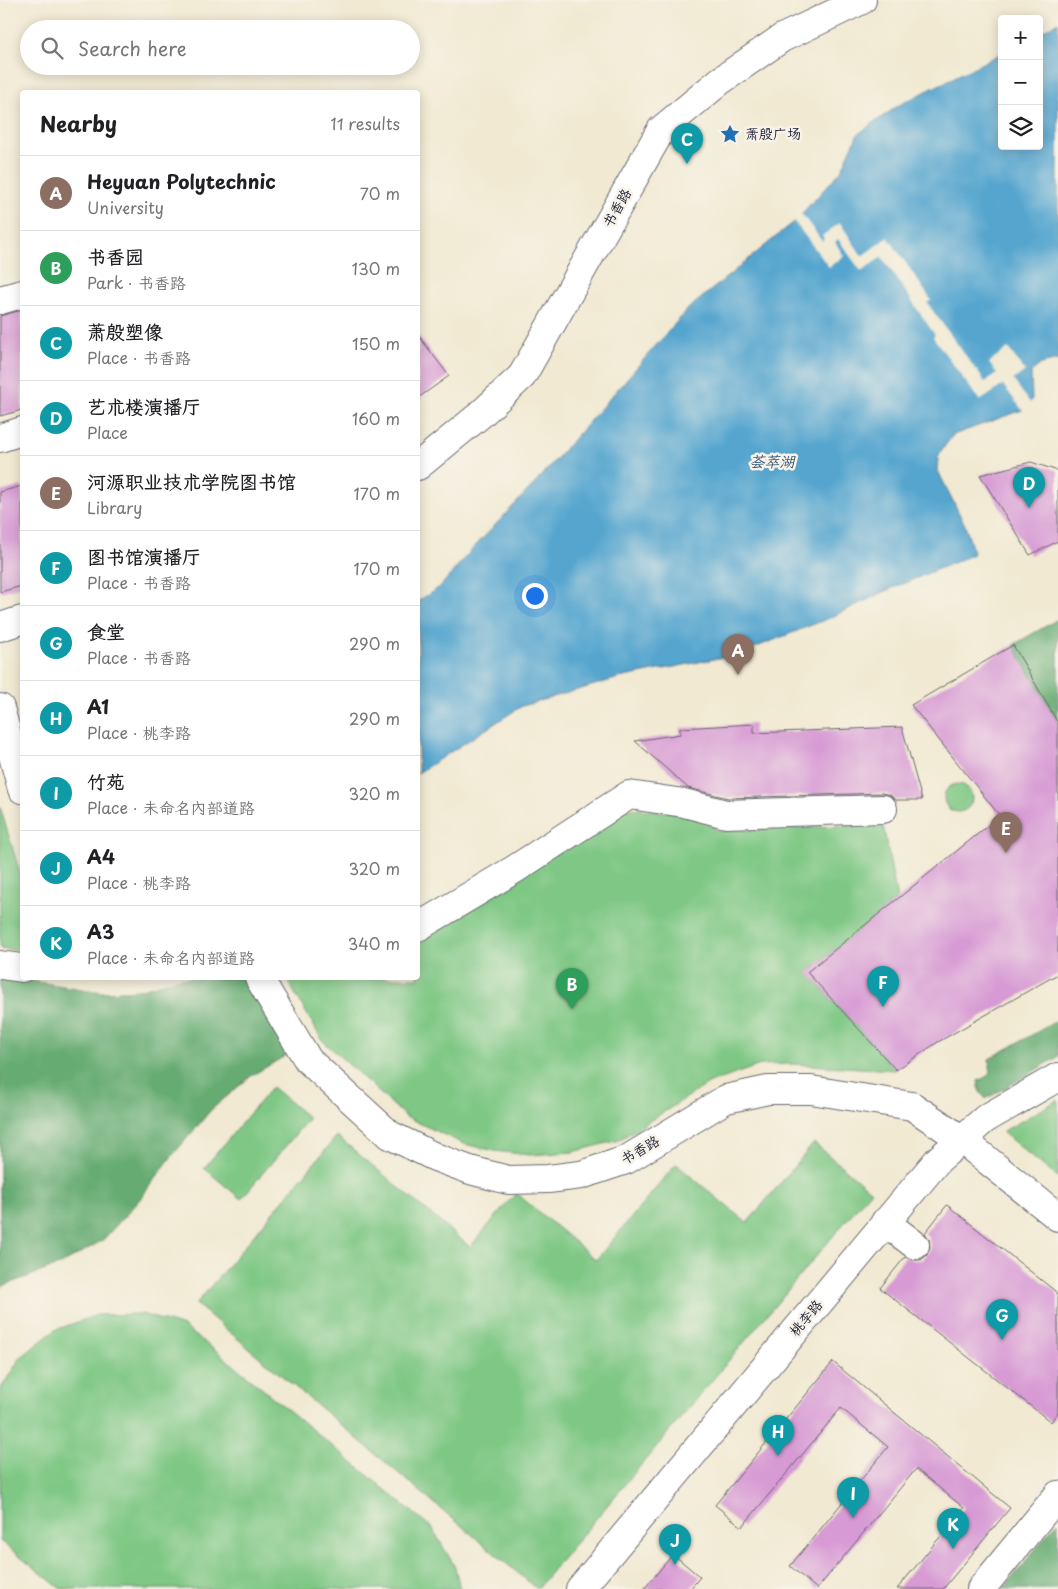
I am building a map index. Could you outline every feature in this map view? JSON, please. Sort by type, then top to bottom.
[{"type":"street","name":"书香路","points":[[420,448],[470,407],[512,368],[651,120],[712,72],[778,28],[836,0]]},
{"type":"street","name":"书香路","points":[[420,464],[480,415],[522,376],[661,130],[720,81],[782,38],[862,0]]},
{"type":"street","points":[[0,300],[20,295]]},
{"type":"street","points":[[0,438],[20,432]]},
{"type":"street","points":[[0,627],[20,621]]},
{"type":"street","points":[[0,708],[20,782]]},
{"type":"street","points":[[420,926],[515,869],[629,795],[684,803],[726,814],[883,809]]},
{"type":"street","points":[[0,953],[20,956]]},
{"type":"street","points":[[0,965],[20,968]]},
{"type":"street","name":"书香路","points":[[260,980],[308,1060],[390,1135],[435,1157],[470,1170],[508,1180],[548,1179],[581,1175],[626,1160],[726,1099],[768,1090],[811,1090],[912,1106],[969,1140],[1058,1203]]},
{"type":"street","name":"书香路","points":[[269,980],[313,1055],[395,1128],[473,1161],[508,1169],[581,1168],[625,1153],[725,1092],[768,1083],[815,1081],[916,1097],[1058,1217]]},
{"type":"street","name":"桃李路","points":[[594,1589],[899,1232],[985,1119],[1058,1078]]},
{"type":"street","name":"桃李路","points":[[969,1140],[1058,1089]]},
{"type":"street","name":"桃李路","points":[[580,1589],[899,1232]]},
{"type":"street","points":[[981,1589],[1058,1496]]},
{"type":"street","points":[[990,1589],[1058,1506]]},
{"type":"green space","points":[[1058,619],[1058,723],[1013,645]]},
{"type":"green space","points":[[958,784],[968,788],[972,798],[968,808],[958,812],[948,808],[944,798],[948,788]]},
{"type":"green space","points":[[0,807],[20,872],[20,948],[12,950],[0,948]]},
{"type":"green space","points":[[626,808],[699,815],[718,831],[883,824],[897,899],[807,972],[896,1070],[791,1064],[760,1065],[710,1083],[619,1140],[573,1152],[529,1155],[495,1151],[464,1144],[406,1117],[322,1040],[287,980],[420,980],[420,937]]},
{"type":"green space","points":[[0,976],[102,992],[138,990],[173,980],[246,980],[277,1026],[290,1053],[251,1076],[211,1110],[172,1156],[140,1199],[103,1240],[62,1264],[0,1287]]},
{"type":"green space","points":[[1058,1020],[1058,1057],[986,1099],[980,1092],[978,1081],[991,1074],[989,1059]]},
{"type":"green space","points":[[272,1087],[309,1118],[241,1199],[204,1168]]},
{"type":"green space","points":[[1058,1100],[1058,1178],[1002,1132]]},
{"type":"green space","points":[[337,1136],[470,1247],[516,1193],[596,1260],[676,1164],[747,1223],[814,1143],[871,1191],[537,1589],[196,1304]]},
{"type":"green space","points":[[142,1314],[184,1327],[220,1354],[432,1528],[455,1567],[460,1589],[61,1589],[0,1541],[0,1390],[20,1358],[55,1330],[97,1315]]},
{"type":"green space","points":[[1058,1521],[1058,1589],[1003,1589]]},
{"type":"water","name":"荟萃湖","points":[[1058,22],[1058,360],[1041,364],[1031,372],[1032,399],[1025,409],[953,435],[939,454],[937,469],[965,525],[974,554],[888,590],[827,619],[739,654],[619,678],[522,706],[420,772],[420,600],[440,587],[467,555],[536,482],[688,309],[794,222],[841,171],[858,134],[899,105],[998,55],[998,150],[1043,150],[1043,31]]},
{"type":"pier","points":[[800,212],[822,241],[824,239],[822,236],[840,223],[862,256],[888,237],[931,300],[927,303],[985,382],[997,374],[989,363],[1008,348],[1025,371],[1013,380],[1031,404],[1027,411],[1024,412],[1003,385],[980,401],[933,337],[935,335],[882,257],[861,271],[838,239],[835,242],[844,256],[829,267],[793,220]]},
{"type":"building","points":[[20,311],[20,411],[0,416],[0,316]]},
{"type":"building","points":[[420,338],[449,376],[420,397]]},
{"type":"building","points":[[1031,462],[1058,471],[1058,541],[1030,555],[980,475]]},
{"type":"building","points":[[20,487],[20,587],[0,592],[0,492]]},
{"type":"building","points":[[1013,645],[1058,723],[1058,974],[938,1042],[896,1070],[807,972],[1000,816],[911,705]]},
{"type":"building","points":[[754,724],[754,733],[902,727],[922,800],[896,800],[890,795],[882,793],[728,798],[688,788],[635,741],[680,734],[680,728]]},
{"type":"building","points":[[947,1205],[1055,1291],[1058,1296],[1058,1412],[1051,1422],[880,1288],[905,1257],[921,1260],[927,1255],[930,1247],[929,1239],[925,1233]]},
{"type":"building","points":[[833,1362],[1010,1508],[943,1589],[897,1589],[964,1508],[916,1469],[817,1589],[790,1566],[888,1447],[841,1408],[742,1527],[715,1505]]},
{"type":"building","points":[[673,1554],[700,1577],[690,1589],[644,1589]]},
{"type":"place","name":"萧殷广场","points":[[730,134]]},
{"type":"place","name":"萧殷塑像","points":[[687,164]]},
{"type":"place","name":"艺术楼演播厅","points":[[1029,508]]},
{"type":"place","name":"Heyuan Polytechnic","points":[[738,675]]},
{"type":"place","name":"河源职业技术学院图书馆","points":[[1006,853]]},
{"type":"place","name":"图书馆演播厅","points":[[883,1007]]},
{"type":"place","name":"书香园","points":[[572,1009]]},
{"type":"place","name":"食堂","points":[[1002,1340]]},
{"type":"place","name":"A1","points":[[778,1456]]},
{"type":"place","name":"竹苑","points":[[853,1518]]},
{"type":"place","name":"A3","points":[[953,1549]]},
{"type":"place","name":"A4","points":[[675,1565]]}]
